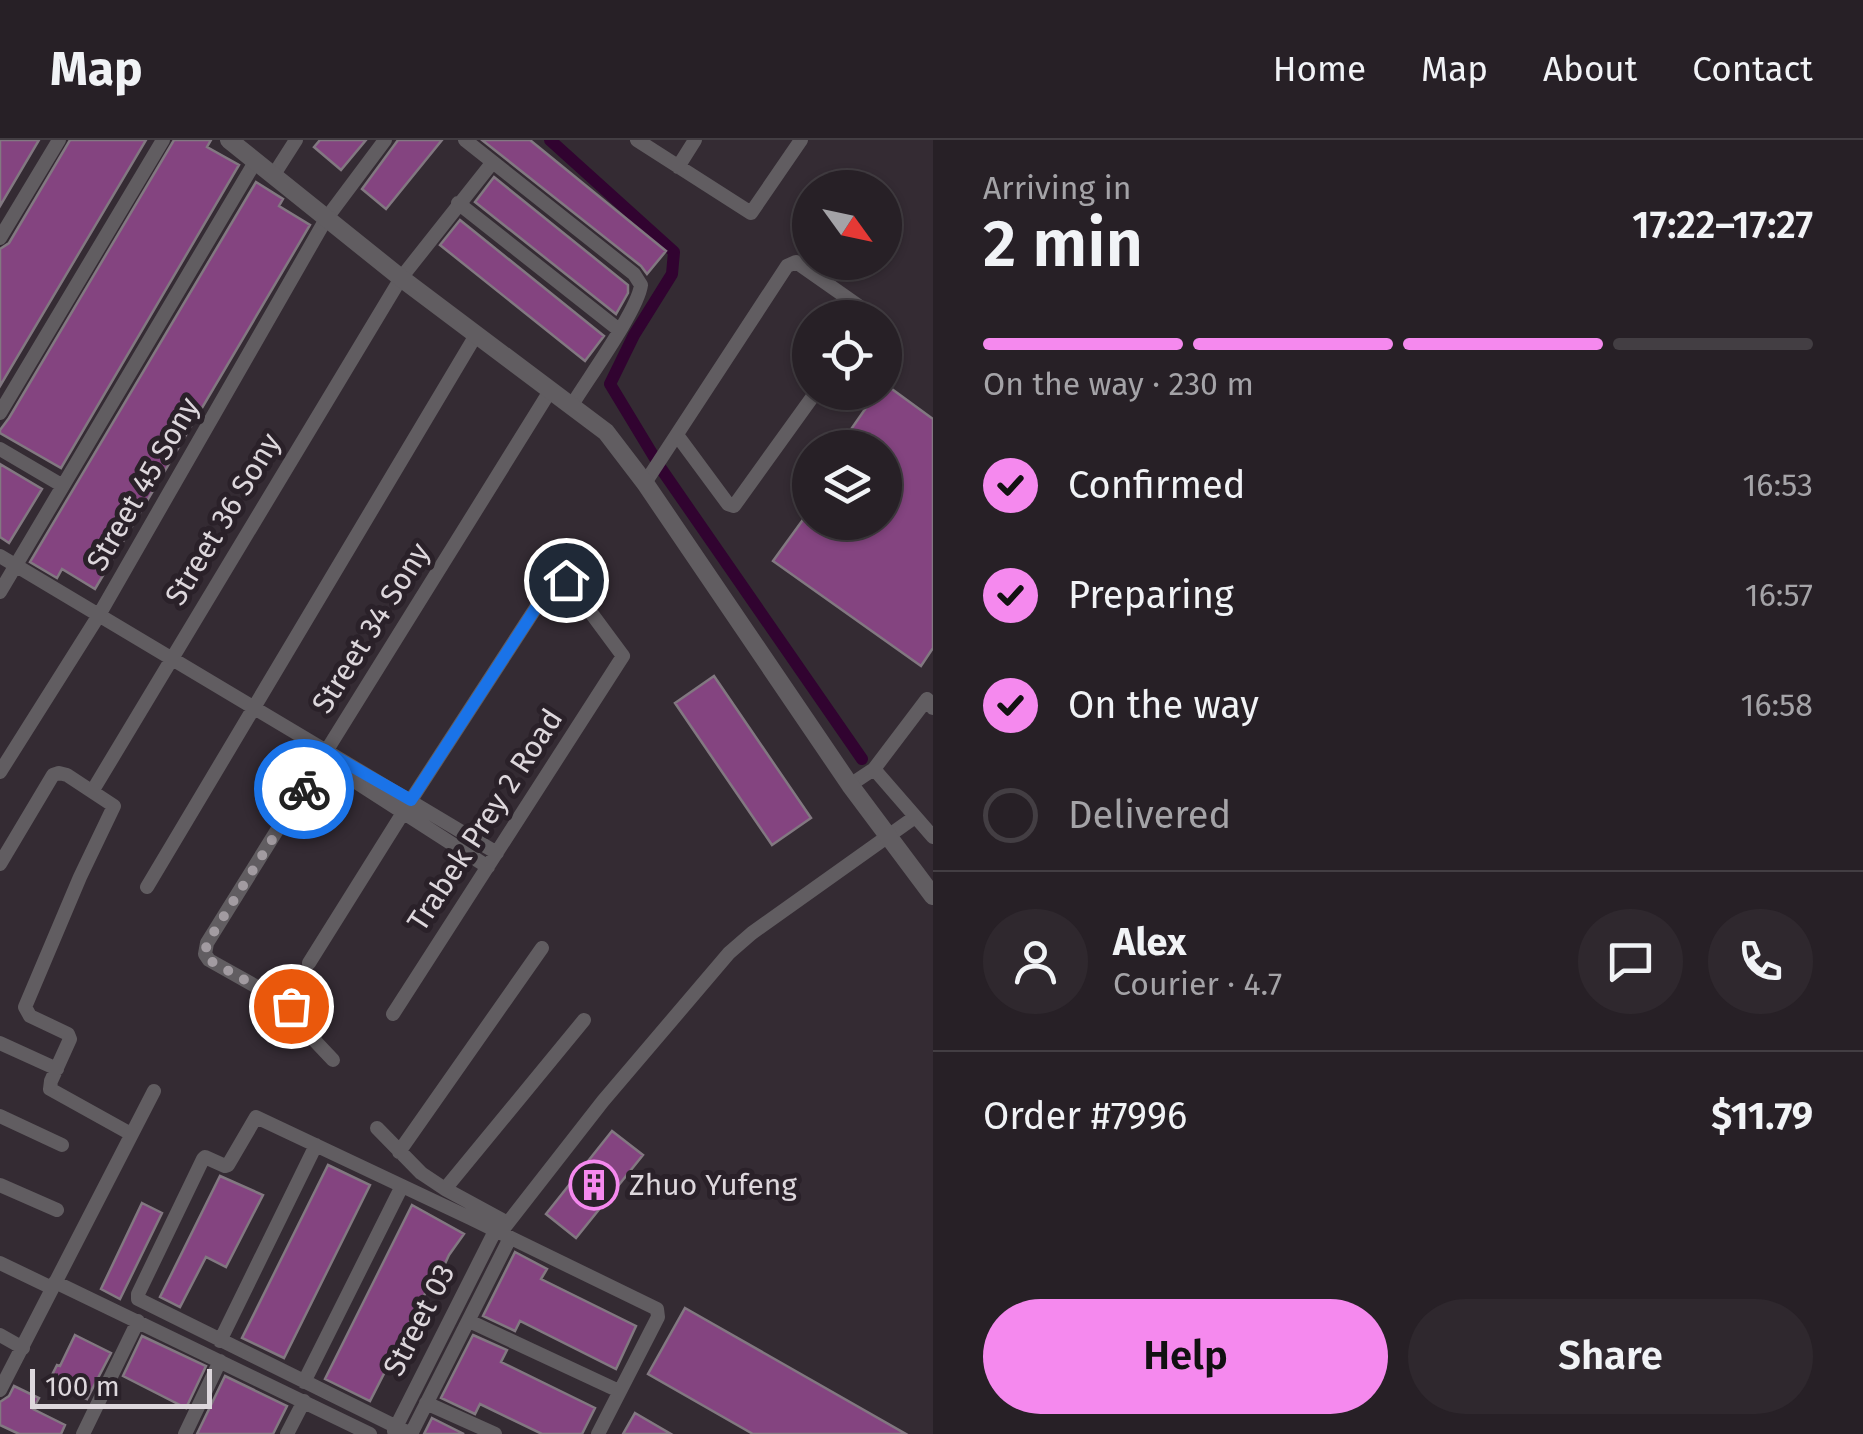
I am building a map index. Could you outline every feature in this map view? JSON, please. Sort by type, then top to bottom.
[{"type":"street","points":[[0,238],[59,140]]},
{"type":"street","points":[[0,413],[162,140]]},
{"type":"street","points":[[229,140],[402,278],[606,432],[647,479],[850,785],[933,896]]},
{"type":"street","points":[[273,176],[296,140]]},
{"type":"street","name":"Street 45 Sony","points":[[0,772],[98,616],[326,219],[385,140]]},
{"type":"street","points":[[465,140],[634,274],[641,285],[619,330],[572,406]]},
{"type":"street","points":[[637,140],[751,213],[801,140]]},
{"type":"street","points":[[678,166],[695,140]]},
{"type":"street","points":[[0,592],[255,162]]},
{"type":"street","name":"Street 36 Sony","points":[[93,790],[402,278],[492,163]]},
{"type":"street","points":[[458,203],[619,330]]},
{"type":"street","points":[[647,479],[787,266],[796,262],[850,300]]},
{"type":"street","points":[[147,886],[476,335]]},
{"type":"street","name":"Street 34 Sony","points":[[334,1060],[291,1006],[209,960],[205,954],[207,943],[550,391]]},
{"type":"street","points":[[675,439],[728,504],[734,506],[803,410]]},
{"type":"street","points":[[0,449],[63,486]]},
{"type":"street","points":[[0,556],[327,752],[342,774],[407,806],[492,860]]},
{"type":"street","name":"Trabek Prey 2 Road","points":[[393,1014],[623,656],[566,580],[552,583],[407,806]]},
{"type":"street","points":[[850,785],[874,770],[927,699],[933,708]]},
{"type":"street","points":[[874,770],[933,837]]},
{"type":"street","points":[[0,864],[54,775],[67,775],[111,802],[114,810],[73,893],[25,1007],[30,1016],[68,1034],[70,1040],[50,1089],[131,1134]]},
{"type":"street","points":[[310,962],[407,806]]},
{"type":"street","points":[[503,1231],[612,1089],[728,953],[916,817]]},
{"type":"street","points":[[399,1152],[542,948]]},
{"type":"street","points":[[444,1189],[584,1020]]},
{"type":"street","points":[[0,1043],[57,1069]]},
{"type":"street","points":[[0,1390],[154,1091]]},
{"type":"street","points":[[0,1116],[62,1145]]},
{"type":"street","points":[[411,1434],[394,1430],[138,1299],[202,1160],[204,1157],[228,1164],[256,1117],[503,1231],[657,1309],[658,1316],[598,1434]]},
{"type":"street","points":[[376,1128],[421,1173],[503,1231]]},
{"type":"street","points":[[220,1341],[316,1145]]},
{"type":"street","points":[[0,1184],[57,1210]]},
{"type":"street","points":[[304,1382],[402,1186]]},
{"type":"street","name":"Street 03","points":[[411,1434],[469,1321],[503,1231]]},
{"type":"street","name":"Street 03","points":[[394,1430],[503,1231]]},
{"type":"street","points":[[0,1263],[138,1321],[370,1434]]},
{"type":"street","points":[[83,1434],[138,1321]]},
{"type":"street","points":[[469,1321],[619,1391]]},
{"type":"street","points":[[0,1334],[23,1348]]},
{"type":"street","points":[[184,1434],[220,1361]]},
{"type":"street","points":[[287,1434],[304,1401]]},
{"type":"street","points":[[426,1403],[495,1434]]},
{"type":"building","points":[[0,140],[39,140],[0,206]]},
{"type":"building","points":[[70,140],[146,140],[0,386],[0,249],[9,243]]},
{"type":"building","points":[[174,140],[211,140],[207,147],[239,165],[61,468],[0,430]]},
{"type":"building","points":[[320,140],[366,140],[341,170],[314,147]]},
{"type":"building","points":[[398,140],[442,140],[386,209],[362,189]]},
{"type":"building","points":[[482,140],[530,140],[666,251],[647,274]]},
{"type":"building","points":[[494,177],[628,285],[628,293],[616,314],[475,202]]},
{"type":"building","points":[[256,182],[283,199],[279,206],[310,225],[95,589],[62,569],[57,578],[30,562]]},
{"type":"building","points":[[460,220],[604,336],[585,361],[440,245]]},
{"type":"building","points":[[902,396],[933,419],[933,648],[921,666],[773,561],[792,535],[792,540],[902,540],[902,430],[851,430],[864,410],[902,410]]},
{"type":"building","points":[[0,464],[42,489],[9,543],[0,537]]},
{"type":"building","points":[[714,676],[811,818],[772,845],[675,703]]},
{"type":"building","name":"Zhuo Yufeng","points":[[612,1131],[643,1155],[576,1238],[546,1214]]},
{"type":"building","points":[[328,1165],[370,1185],[284,1358],[242,1338]]},
{"type":"building","points":[[220,1176],[263,1195],[226,1267],[206,1257],[180,1307],[160,1297]]},
{"type":"building","points":[[142,1203],[162,1213],[120,1299],[101,1289]]},
{"type":"building","points":[[412,1205],[464,1234],[438,1279],[434,1276],[370,1401],[325,1379]]},
{"type":"building","points":[[515,1252],[547,1269],[541,1279],[636,1326],[616,1369],[520,1321],[515,1331],[483,1316]]},
{"type":"building","points":[[685,1308],[906,1434],[753,1434],[648,1374]]},
{"type":"building","points":[[75,1335],[111,1353],[87,1399],[49,1381]]},
{"type":"building","points":[[473,1335],[507,1350],[501,1362],[595,1408],[582,1434],[542,1434],[480,1404],[475,1414],[441,1398]]},
{"type":"building","points":[[142,1336],[206,1366],[186,1408],[123,1376]]},
{"type":"building","points":[[225,1376],[287,1406],[273,1434],[197,1434]]},
{"type":"building","points":[[14,1386],[39,1398],[33,1409],[65,1425],[61,1434],[19,1434],[0,1425],[0,1402]]},
{"type":"building","points":[[635,1413],[671,1434],[623,1434]]},
{"type":"building","points":[[432,1418],[464,1434],[424,1434]]},
{"type":"waterway","points":[[550,140],[674,252],[672,274],[634,335],[610,384],[662,470],[862,759]]},
{"type":"way so far","points":[[291,1006],[209,960],[205,954],[207,943],[304,789]]},
{"type":"place","name":"Zhuo Yufeng","points":[[594,1185]]},
{"type":"route","points":[[304,789],[327,752],[411,800],[552,583],[566,580]]}]
